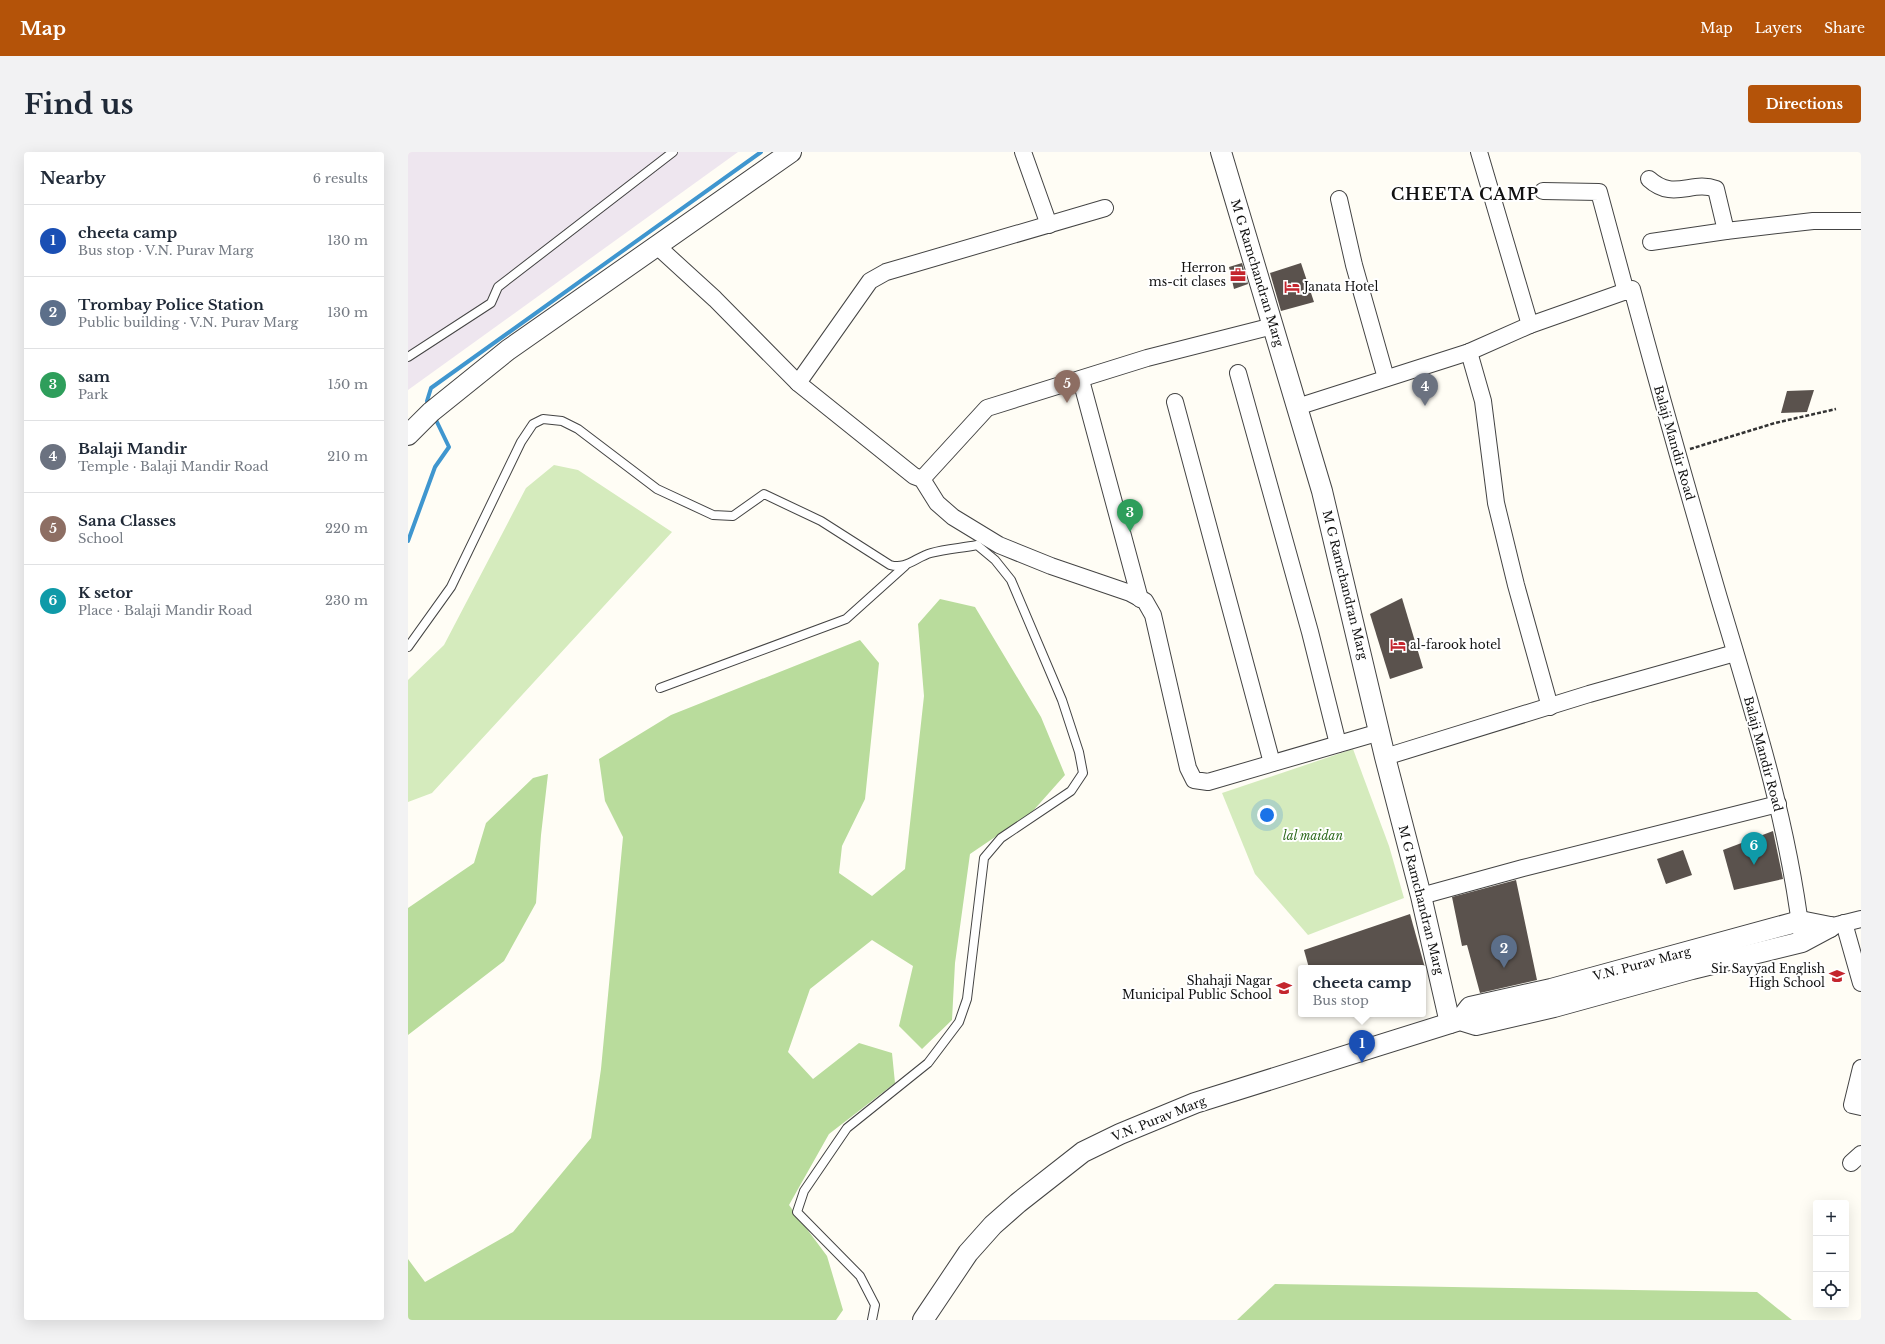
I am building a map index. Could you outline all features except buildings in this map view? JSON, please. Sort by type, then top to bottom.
[{"type":"street","points":[[408,435],[431,412],[508,350],[791,152]]},
{"type":"street","points":[[1023,152],[1049,225]]},
{"type":"street","name":"M G Ramchandran Marg","points":[[1221,152],[1322,491],[1385,756],[1455,1022]]},
{"type":"street","points":[[1478,152],[1530,325]]},
{"type":"street","points":[[1650,179],[1656,185],[1665,189],[1692,188],[1706,185],[1716,189],[1726,231]]},
{"type":"street","points":[[1297,407],[1469,352],[1530,325],[1626,292],[1599,192],[1543,191]]},
{"type":"street","points":[[1340,199],[1354,265],[1386,378]]},
{"type":"street","points":[[798,383],[870,281],[886,272],[1105,208]]},
{"type":"street","points":[[1651,242],[1726,231],[1813,221],[1861,221]]},
{"type":"street","points":[[657,246],[715,299],[798,383],[914,476],[922,479],[937,503],[953,517],[999,545],[1050,566],[1130,593],[1145,601],[1153,615],[1188,768],[1194,780],[1208,782],[1380,732]]},
{"type":"street","name":"Balaji Mandir Road","points":[[1626,292],[1632,289],[1676,454],[1736,653],[1778,804],[1800,921],[1802,942]]},
{"type":"street","points":[[922,479],[987,408],[1148,358],[1272,326]]},
{"type":"street","points":[[1469,352],[1483,401],[1496,503],[1516,584],[1550,707]]},
{"type":"street","points":[[1238,373],[1310,632],[1338,744]]},
{"type":"street","points":[[1081,380],[1140,599]]},
{"type":"street","points":[[1175,402],[1272,763]]},
{"type":"street","points":[[1385,756],[1736,653]]},
{"type":"street","points":[[1421,896],[1530,866],[1778,804]]},
{"type":"street","name":"V.N. Purav Marg","points":[[1690,960],[1802,942],[1837,925],[1861,919]]},
{"type":"street","name":"V.N. Purav Marg","points":[[923,1320],[968,1253],[993,1225],[1082,1152],[1120,1134],[1195,1103],[1455,1022],[1470,1007],[1553,998],[1690,960],[1800,921],[1837,925]]},
{"type":"street","points":[[1837,925],[1861,983]]},
{"type":"street","points":[[1861,1068],[1852,1105],[1861,1107]]},
{"type":"lane","points":[[408,357],[492,303],[498,287],[673,152]]},
{"type":"lane","points":[[408,647],[451,587],[521,442],[533,424],[543,419],[562,421],[578,429],[657,489],[713,515],[733,516],[764,494],[821,521],[890,565],[896,567],[905,566]]},
{"type":"lane","points":[[660,688],[846,619],[905,566],[929,554],[977,545],[995,560],[1011,580],[1062,700],[1079,752],[1084,773],[1071,791],[1001,838],[984,858],[967,999],[959,1022],[928,1063],[847,1128],[804,1191],[797,1212],[860,1276],[875,1305],[872,1320]]},
{"type":"path","points":[[1676,454],[1775,423],[1836,410]]},
{"type":"shaded area","points":[[408,152],[738,152],[408,390]]},
{"type":"green space","points":[[554,465],[578,470],[672,532],[432,793],[408,802],[408,680],[444,645],[526,488]]},
{"type":"green space","points":[[940,599],[975,607],[1041,717],[1065,775],[1032,812],[970,854],[955,963],[952,1020],[922,1049],[899,1026],[913,966],[872,940],[810,989],[788,1052],[813,1079],[859,1043],[892,1053],[895,1083],[829,1134],[789,1205],[827,1256],[843,1310],[836,1320],[408,1320],[408,1259],[425,1282],[513,1232],[591,1138],[601,1069],[623,837],[605,801],[599,759],[671,715],[860,640],[879,663],[865,799],[842,846],[839,873],[872,896],[905,869],[924,696],[918,624]]},
{"type":"green space","name":"lal maidan","points":[[1353,749],[1389,846],[1404,898],[1308,935],[1255,874],[1222,793]]},
{"type":"green space","points":[[548,774],[541,835],[536,903],[504,961],[408,1035],[408,908],[474,863],[486,823],[533,778]]},
{"type":"green space","points":[[1275,1284],[1757,1292],[1792,1320],[1237,1320]]},
{"type":"waterway","points":[[429,406],[427,401],[431,388],[761,152]]},
{"type":"waterway","points":[[408,541],[435,467],[449,447],[435,418]]},
{"type":"place","name":"Herron ms-cit clases","points":[[1238,275]]},
{"type":"place","name":"Janata Hotel","points":[[1292,287]]},
{"type":"place","name":"Sana Classes","points":[[1067,403]]},
{"type":"place","name":"Balaji Mandir","points":[[1425,406]]},
{"type":"place","name":"sam","points":[[1130,532]]},
{"type":"place","name":"al-farook hotel","points":[[1398,645]]},
{"type":"place","name":"K setor","points":[[1754,865]]},
{"type":"place","name":"Trombay Police Station","points":[[1504,968]]},
{"type":"place","name":"Sir Sayyad English High School","points":[[1837,976]]},
{"type":"place","name":"Shahaji Nagar Municipal Public School","points":[[1284,988]]},
{"type":"place","name":"cheeta camp","points":[[1362,1063]]},
{"type":"district","name":"CHEETA CAMP","points":[[1465,194]]}]
